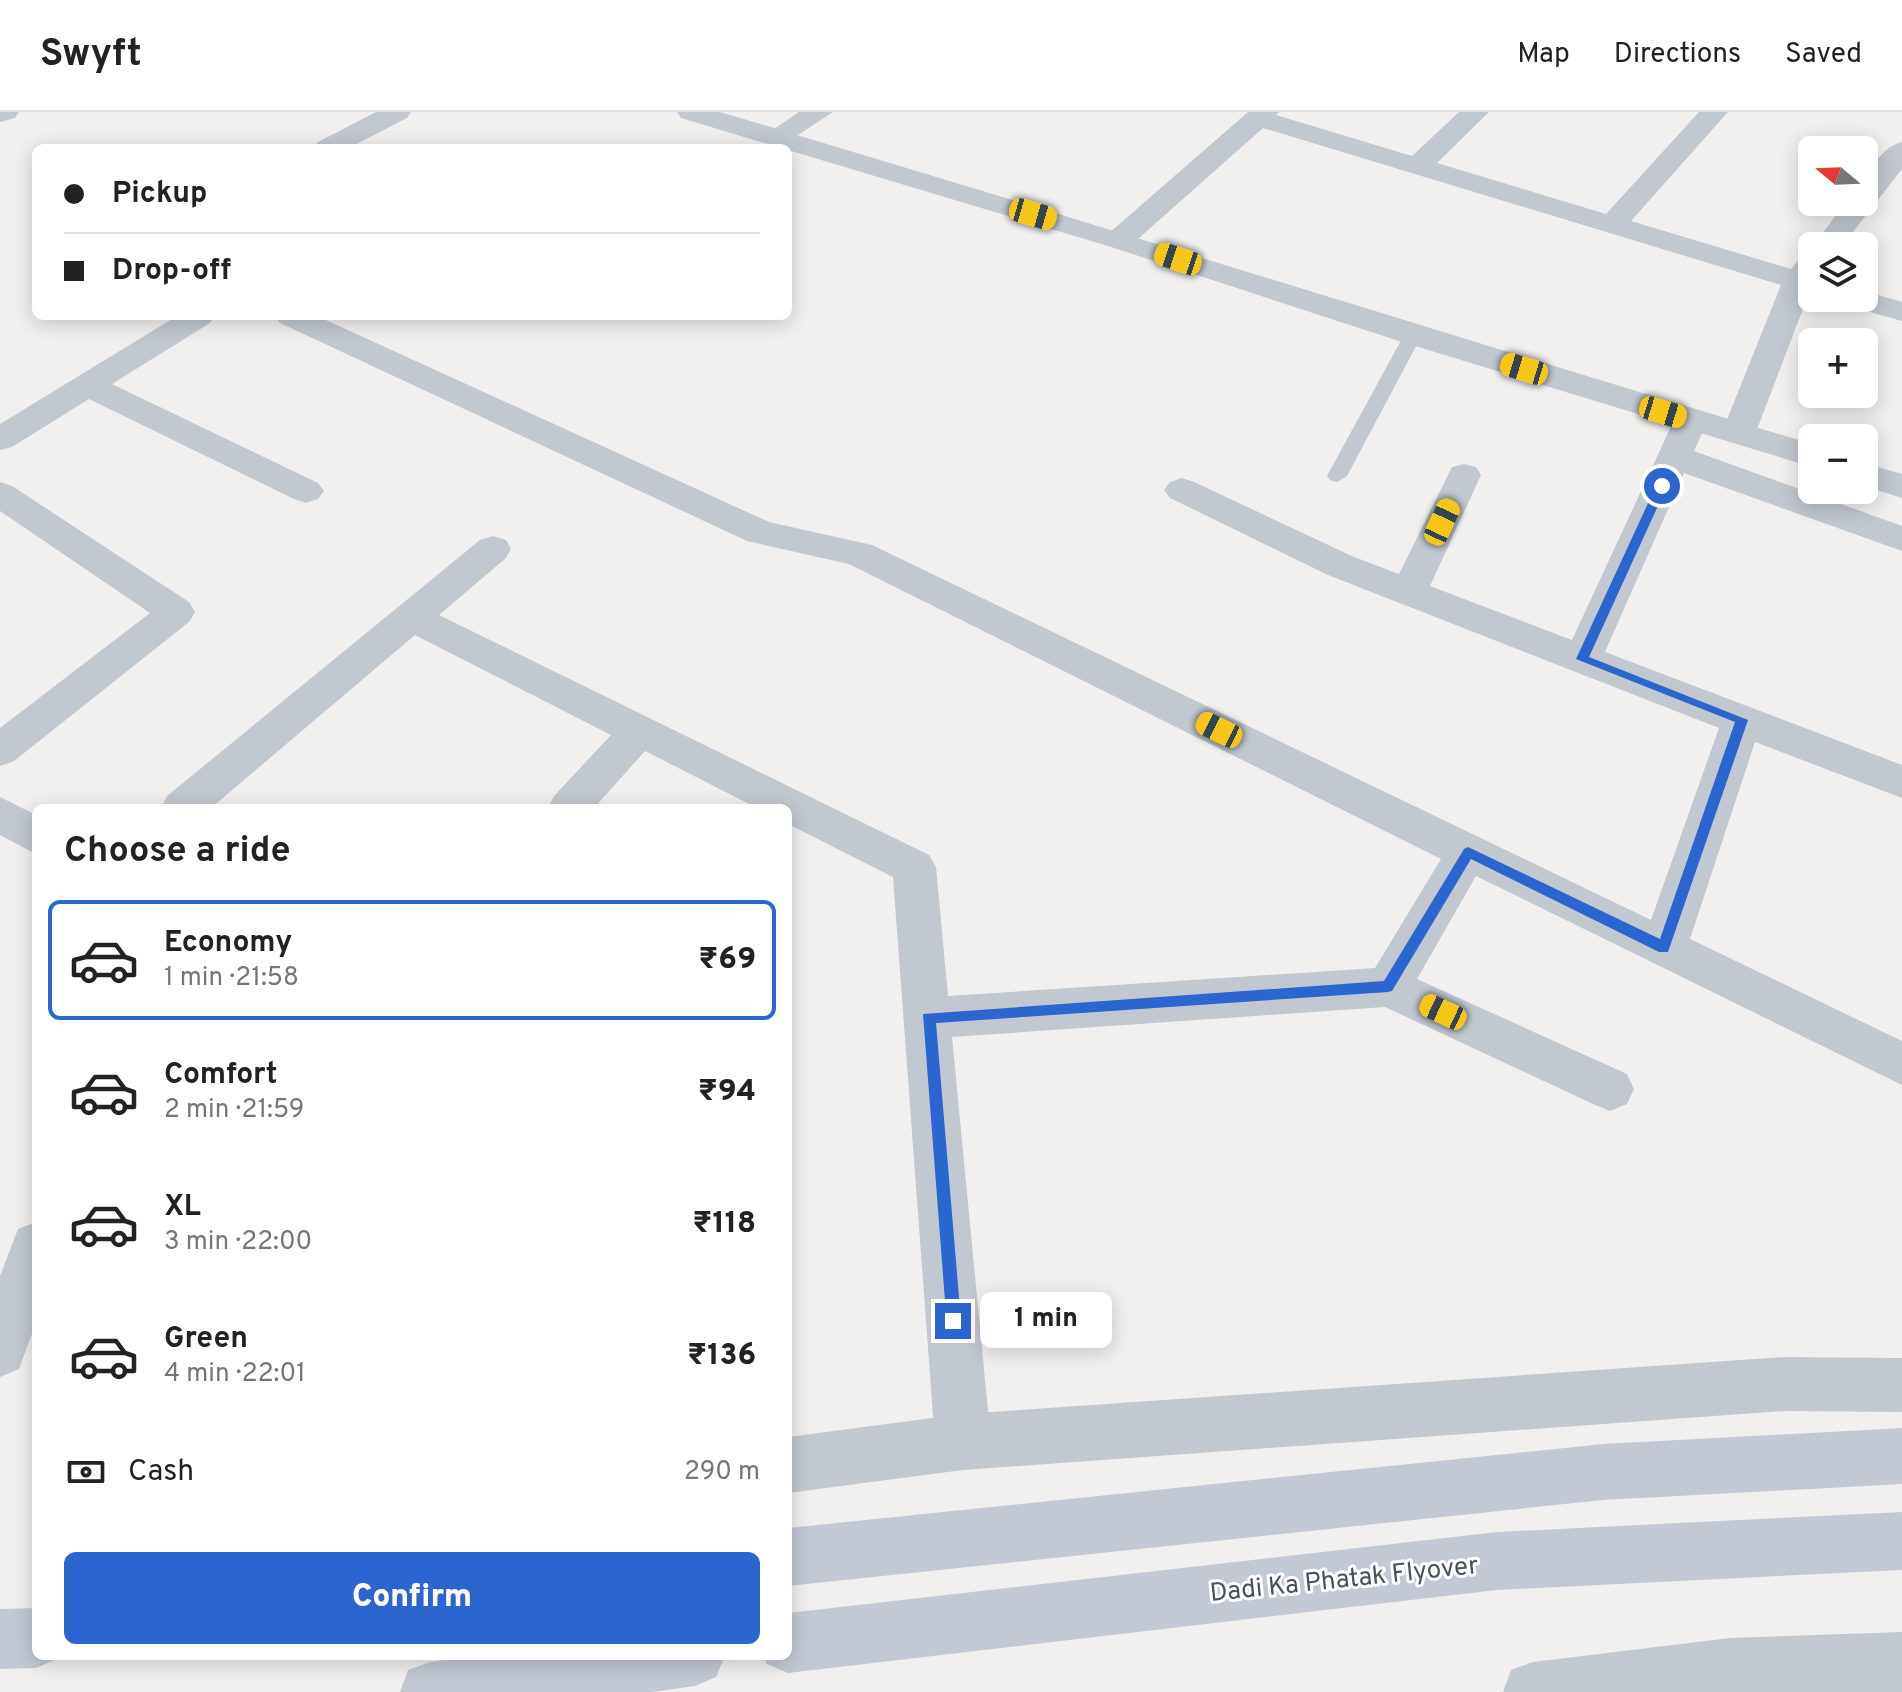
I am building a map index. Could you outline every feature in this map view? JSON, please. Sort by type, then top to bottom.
[{"type":"main road","points":[[792,1557],[1603,1472],[1902,1456]]},
{"type":"main road","name":"Dadi Ka Phatak Flyover","points":[[792,1643],[1497,1561],[1902,1541]]},
{"type":"main road","points":[[0,1639],[32,1638]]},
{"type":"main road","points":[[430,1692],[666,1660]]},
{"type":"street","points":[[336,144],[397,112]]},
{"type":"street","points":[[691,112],[1119,240],[1413,335],[1798,451]]},
{"type":"street","points":[[776,137],[819,112]]},
{"type":"street","points":[[1417,166],[1475,112]]},
{"type":"street","points":[[1612,225],[1714,112]]},
{"type":"street","points":[[1119,240],[1261,115],[1612,225],[1798,274]]},
{"type":"street","points":[[1878,180],[1902,150]]},
{"type":"street","points":[[1837,232],[1849,216]]},
{"type":"street","points":[[1739,432],[1798,297]]},
{"type":"street","points":[[1878,305],[1902,312]]},
{"type":"street","points":[[0,439],[193,320]]},
{"type":"street","points":[[300,320],[760,532],[859,554],[1902,1064]]},
{"type":"street","points":[[87,385],[306,491]]},
{"type":"street","points":[[1582,659],[1691,420]]},
{"type":"street","points":[[1675,457],[1902,539]]},
{"type":"street","points":[[1409,592],[1464,475]]},
{"type":"street","points":[[1878,478],[1902,486]]},
{"type":"street","points":[[1182,490],[1341,566],[1902,782]]},
{"type":"street","points":[[0,494],[176,612],[0,750]]},
{"type":"street","points":[[187,804],[493,549]]},
{"type":"street","points":[[411,617],[788,804]]},
{"type":"street","points":[[1664,948],[1742,720]]},
{"type":"street","points":[[573,804],[640,730]]},
{"type":"street","points":[[792,806],[914,867],[963,1442]]},
{"type":"street","points":[[0,814],[32,834]]},
{"type":"street","points":[[1388,987],[1468,852]]},
{"type":"street","points":[[928,1018],[1388,987],[1610,1089]]},
{"type":"street","points":[[0,1350],[32,1258]]},
{"type":"street","points":[[792,1464],[963,1442],[1785,1384],[1902,1385]]},
{"type":"street","points":[[1533,1692],[1730,1668],[1902,1662]]},
{"type":"lane","points":[[1337,476],[1413,335]]},
{"type":"route","points":[[953,1321],[928,1018],[1388,987],[1468,852],[1664,948],[1742,720],[1582,659],[1662,486]]}]
